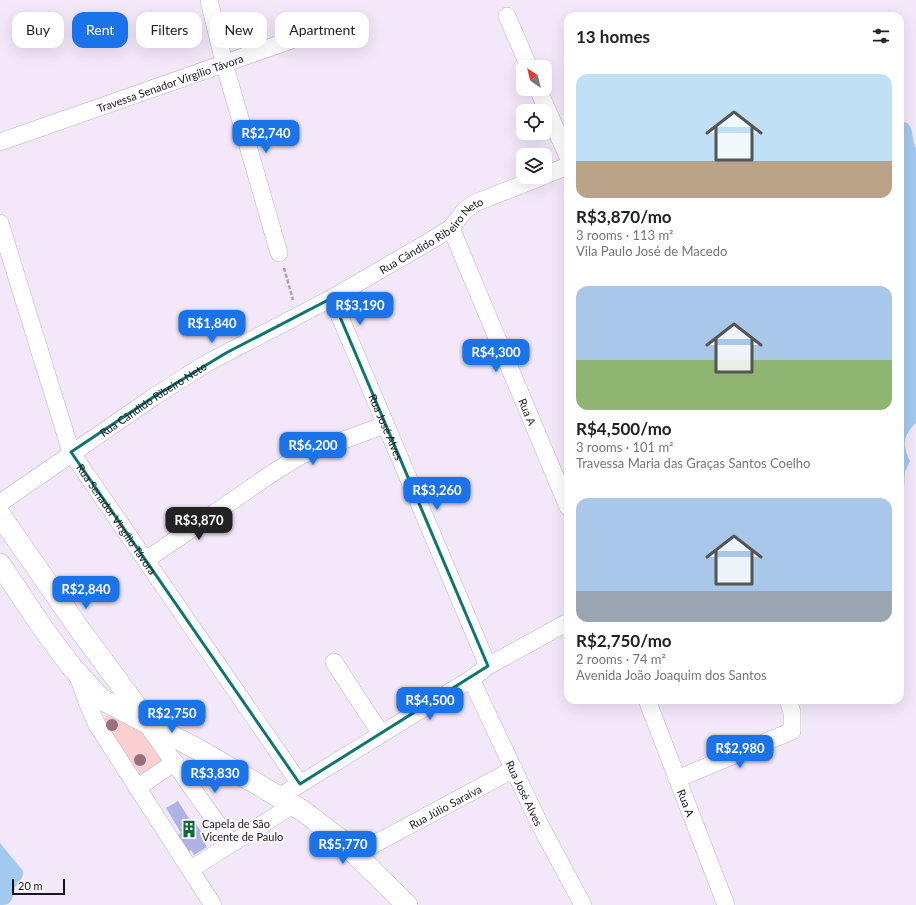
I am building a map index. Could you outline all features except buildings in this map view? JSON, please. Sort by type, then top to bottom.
[{"type":"street","points":[[209,0],[224,63],[279,253]]},
{"type":"street","points":[[507,16],[526,60]]},
{"type":"street","name":"Travessa Senador Virgílio Távora","points":[[0,142],[275,45]]},
{"type":"street","points":[[541,96],[564,148]]},
{"type":"street","points":[[552,172],[564,168]]},
{"type":"street","name":"Rua Cândido Ribeiro Neto","points":[[0,503],[71,452],[207,363],[332,298],[452,228],[466,210],[475,203],[523,184]]},
{"type":"street","name":"Rua Senador Virgílio Távora","points":[[0,223],[71,452],[300,784]]},
{"type":"street","name":"Rua A","points":[[452,228],[564,496]]},
{"type":"street","name":"Rua José Alves","points":[[332,298],[488,666]]},
{"type":"street","points":[[146,560],[274,472],[302,455],[323,446],[385,425]]},
{"type":"street","points":[[0,515],[94,650],[132,700],[146,723],[231,843]]},
{"type":"street","points":[[0,564],[42,627],[74,671],[101,699],[198,750],[286,801],[323,826],[356,854],[407,905]]},
{"type":"street","points":[[190,869],[231,843],[286,801],[300,784],[471,679],[488,666],[564,624]]},
{"type":"street","points":[[74,671],[94,650]]},
{"type":"street","points":[[334,662],[381,734]]},
{"type":"street","points":[[74,671],[97,725],[213,905]]},
{"type":"street","name":"Rua José Alves","points":[[471,679],[540,825],[583,905]]},
{"type":"street","name":"Rua A","points":[[649,704],[726,905]]},
{"type":"street","points":[[678,779],[792,731],[792,712],[789,704]]},
{"type":"street","points":[[137,788],[175,762]]},
{"type":"street","name":"Rua Júlio Saraiva","points":[[356,854],[514,769]]},
{"type":"path","points":[[279,253],[298,316]]},
{"type":"highlighted area","points":[[332,298],[488,666],[300,784],[71,452],[155,396],[226,353]]},
{"type":"shaded area","points":[[110,715],[148,734],[163,757],[162,762],[143,774],[138,775],[104,721],[106,716]]},
{"type":"water","points":[[904,122],[911,127],[916,148],[916,423],[906,436],[905,446],[907,456],[910,461],[905,472],[904,489]]},
{"type":"water","points":[[0,843],[23,871],[22,877],[15,888],[13,897],[6,905],[0,905]]},
{"type":"place","name":"Capela de São Vicente de Paulo","points":[[189,829]]}]
